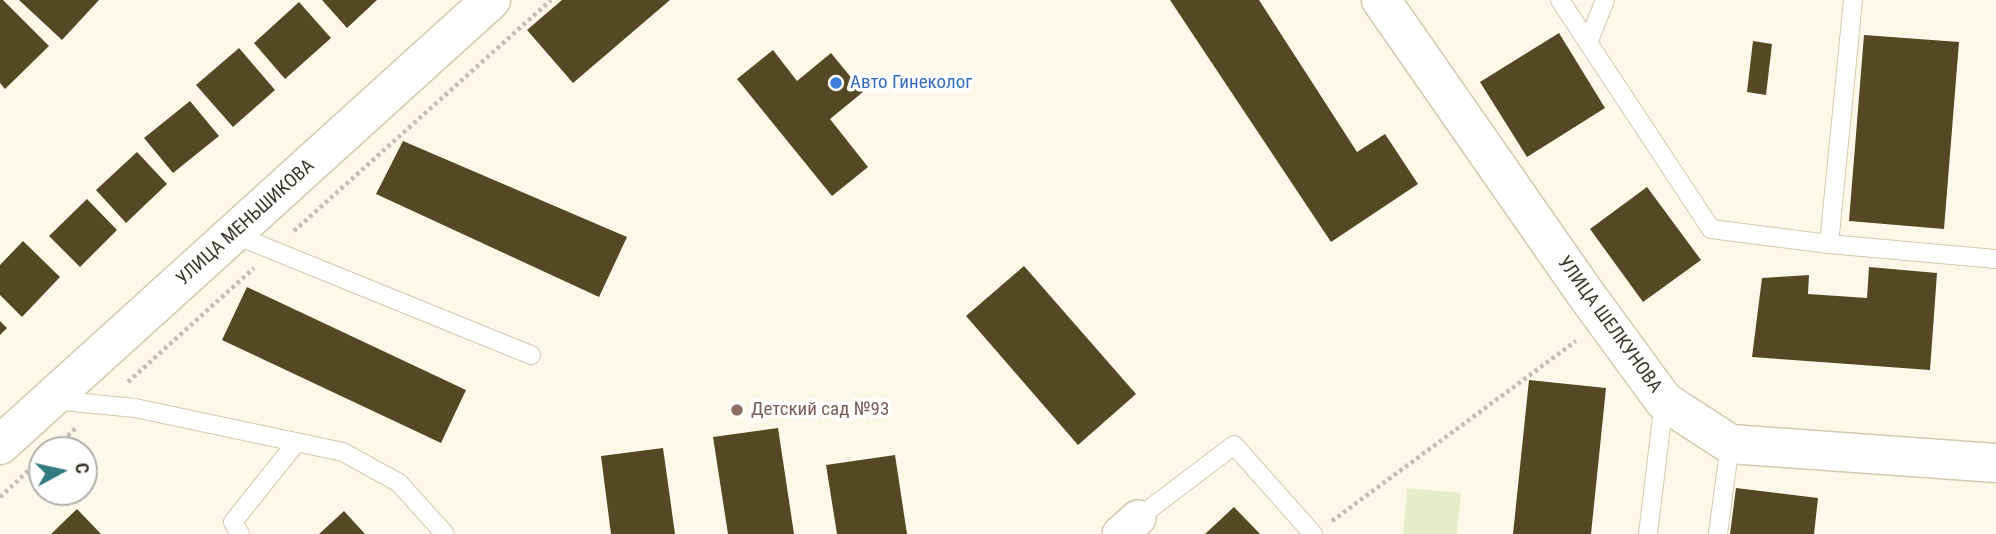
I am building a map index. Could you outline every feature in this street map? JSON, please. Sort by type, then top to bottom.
[{"type":"street","name":"УЛИЦА МЕНЬШИКОВА","points":[[0,444],[491,0]]},
{"type":"street","name":"УЛИЦА ШЕЛКУНОВА","points":[[1381,0],[1585,293],[1664,401],[1730,444],[1996,463]]},
{"type":"lane","points":[[1560,0],[1711,229],[1829,244],[1996,259]]},
{"type":"lane","points":[[1588,43],[1605,0]]},
{"type":"lane","points":[[1829,244],[1853,0]]},
{"type":"lane","points":[[233,234],[531,355]]},
{"type":"lane","points":[[50,400],[135,408],[343,453],[400,483],[445,534]]},
{"type":"lane","points":[[1648,534],[1664,401]]},
{"type":"lane","points":[[240,534],[233,523],[296,443]]},
{"type":"lane","points":[[1718,534],[1730,444]]},
{"type":"lane","points":[[1129,526],[1234,445],[1320,530]]},
{"type":"path","points":[[503,43],[551,0]]},
{"type":"path","points":[[1320,530],[1580,337]]},
{"type":"path","points":[[0,497],[28,472]]},
{"type":"green space","points":[[1407,488],[1461,493],[1457,534],[1403,534]]},
{"type":"building","points":[[0,0],[49,46],[5,89],[0,83]]},
{"type":"building","points":[[19,0],[99,0],[62,40]]},
{"type":"building","points":[[322,0],[377,0],[347,28]]},
{"type":"building","points":[[562,0],[670,0],[573,83],[527,30]]},
{"type":"building","points":[[1170,0],[1259,0],[1357,152],[1385,134],[1418,184],[1331,242]]},
{"type":"building","points":[[299,2],[331,38],[285,79],[254,43]]},
{"type":"building","points":[[1559,33],[1605,108],[1527,157],[1480,82]]},
{"type":"building","points":[[1864,35],[1959,42],[1944,229],[1849,221]]},
{"type":"building","points":[[1753,41],[1772,44],[1766,95],[1747,92]]},
{"type":"building","points":[[239,48],[275,90],[233,127],[196,85]]},
{"type":"building","points":[[773,50],[797,81],[831,53],[863,92],[830,119],[868,167],[832,196],[737,79]]},
{"type":"building","points":[[190,101],[219,136],[173,173],[144,138]]},
{"type":"building","points":[[403,141],[627,237],[599,297],[376,194]]},
{"type":"building","points":[[137,152],[167,184],[126,223],[96,190]]},
{"type":"building","points":[[1647,187],[1701,260],[1643,302],[1590,229]]},
{"type":"building","points":[[87,199],[117,230],[80,267],[49,236]]},
{"type":"building","points":[[23,241],[60,277],[22,317],[0,295],[0,265]]},
{"type":"building","points":[[1024,266],[1136,394],[1078,445],[966,316]]},
{"type":"building","points":[[1869,267],[1937,273],[1930,370],[1752,357],[1762,278],[1809,275],[1808,294],[1867,298]]},
{"type":"building","points":[[247,287],[466,390],[441,443],[222,340]]},
{"type":"building","points":[[0,321],[7,328],[0,335]]},
{"type":"building","points":[[1529,380],[1606,388],[1591,534],[1513,534]]},
{"type":"building","points":[[778,428],[794,534],[728,534],[713,437]]},
{"type":"building","points":[[663,448],[675,534],[611,534],[601,456]]},
{"type":"building","points":[[895,455],[907,534],[837,534],[826,465]]},
{"type":"building","points":[[1736,488],[1818,498],[1814,534],[1730,534]]},
{"type":"building","points":[[1234,507],[1260,534],[1205,534]]},
{"type":"building","points":[[77,509],[101,534],[51,534]]},
{"type":"building","points":[[344,511],[365,534],[319,534]]},
{"type":"place","name":"Авто Гинеколог","points":[[836,83]]},
{"type":"place","name":"Детский сад №93","points":[[737,410]]}]
